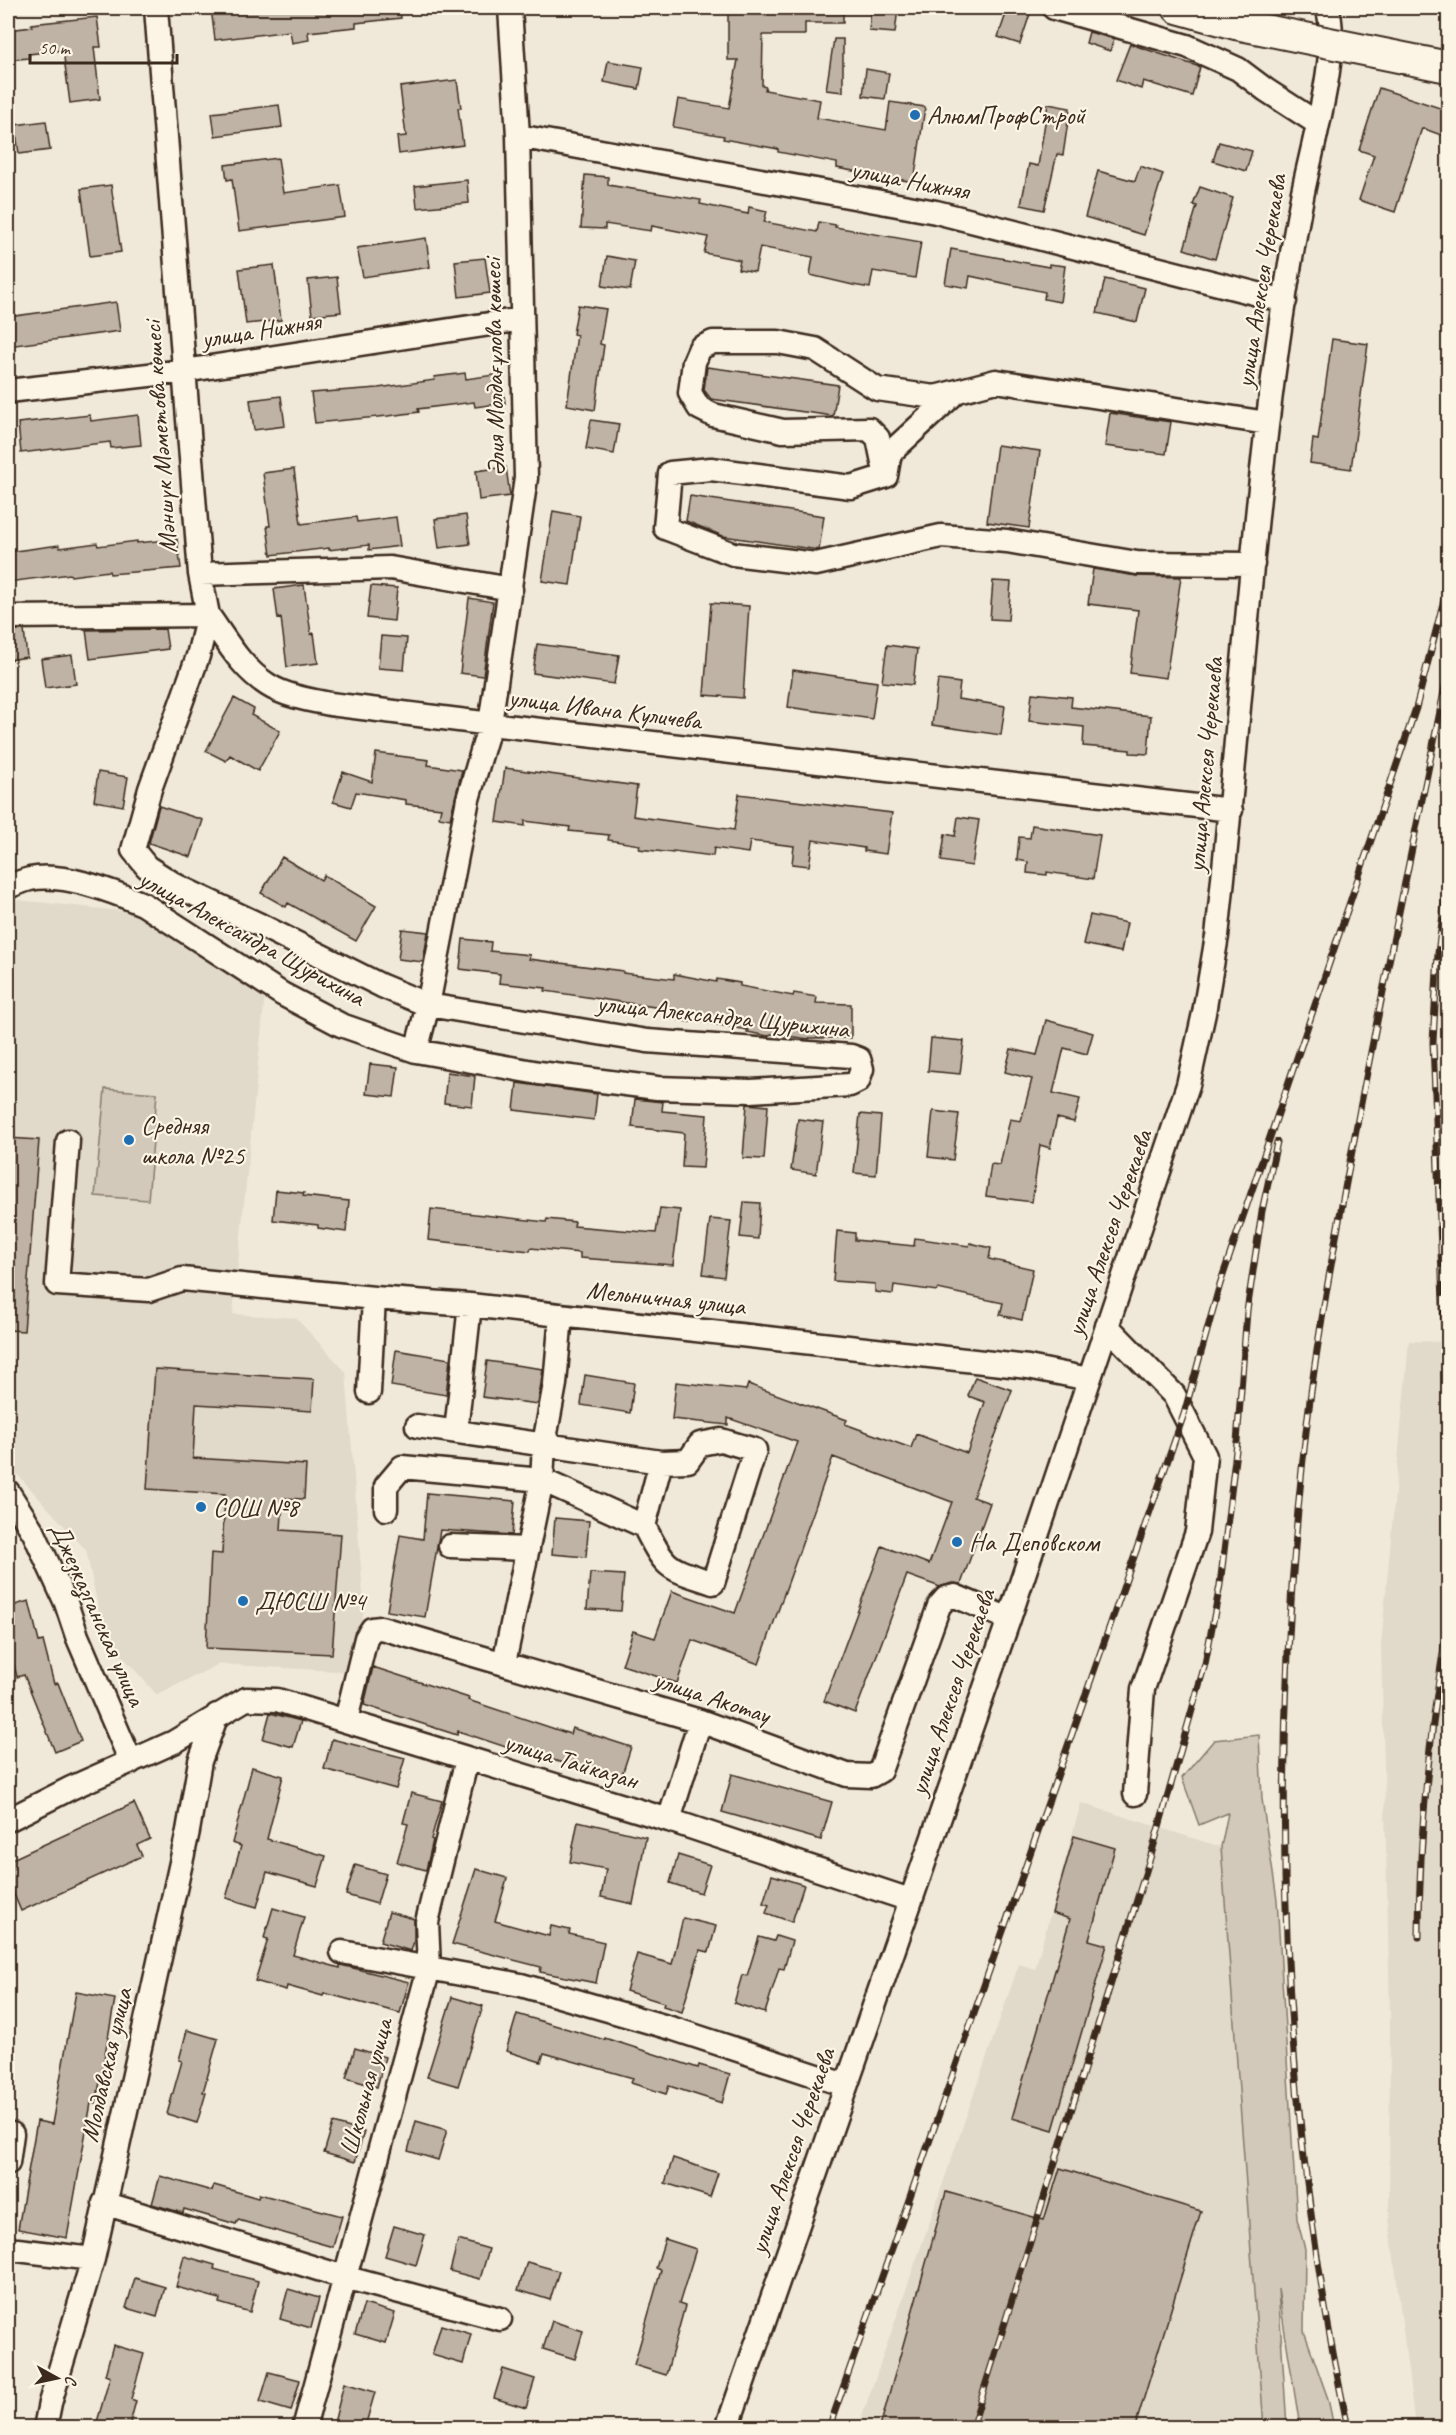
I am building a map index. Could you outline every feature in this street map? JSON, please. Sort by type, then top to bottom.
[{"type":"main road","points":[[1178,8],[1449,46]]},
{"type":"main road","points":[[1247,16],[1449,67]]},
{"type":"street","name":"Мәншүк Мәметова көшесі","points":[[133,850],[150,789],[198,656],[208,615],[200,574],[156,8]]},
{"type":"street","name":"Әлия Молдағұлова көшесі","points":[[416,1051],[428,1005],[468,799],[490,724],[526,478],[518,136],[510,8]]},
{"type":"street","points":[[1054,8],[1187,46],[1238,69],[1317,123]]},
{"type":"street","name":"улица Алексея Черекаева","points":[[727,2427],[1009,1619],[1188,1086],[1204,1013],[1217,936],[1267,423],[1301,199],[1326,81],[1332,36],[1332,24],[1327,8]]},
{"type":"street","name":"улица Нижняя","points":[[518,136],[936,212],[1285,301]]},
{"type":"street","name":"улица Нижняя","points":[[8,391],[184,371],[522,319]]},
{"type":"street","points":[[886,476],[878,438],[868,429],[783,431],[713,415],[699,408],[690,393],[694,362],[700,348],[713,342],[778,342],[815,349],[878,389],[935,397],[996,381],[1267,423]]},
{"type":"street","points":[[886,476],[890,453],[955,393]]},
{"type":"street","points":[[886,476],[851,488],[711,469],[670,473],[665,528],[733,554],[816,564],[940,536],[1007,542],[1137,563],[1253,564]]},
{"type":"street","points":[[200,574],[390,568],[511,589]]},
{"type":"street","points":[[8,617],[208,615]]},
{"type":"street","name":"улица Ивана Куличева","points":[[208,615],[244,666],[269,686],[302,698],[330,704],[1231,810]]},
{"type":"street","name":"улица Александра Щурихина","points":[[8,887],[29,879],[50,877],[89,885],[143,904],[282,994],[341,1025],[416,1051],[539,1073],[657,1088],[751,1091],[850,1085],[858,1081],[862,1069],[859,1059],[851,1056],[647,1041],[428,1005],[382,986],[177,886],[147,867],[133,850]]},
{"type":"street","name":"Мельничная улица","points":[[68,1141],[57,1284],[149,1290],[182,1279],[470,1305],[1028,1367],[1089,1379]]},
{"type":"street","points":[[369,1392],[374,1298]]},
{"type":"street","points":[[456,1431],[470,1305]]},
{"type":"street","points":[[504,1663],[542,1480],[544,1444],[555,1384],[561,1316]]},
{"type":"street","points":[[1107,1326],[1174,1395],[1205,1456],[1197,1532],[1143,1689],[1135,1794]]},
{"type":"street","points":[[386,1509],[386,1486],[402,1467],[542,1480],[644,1526],[660,1558],[671,1568],[713,1583],[755,1450],[721,1440],[700,1444],[688,1461],[661,1462],[417,1426]]},
{"type":"street","points":[[644,1526],[661,1462]]},
{"type":"street","name":"Джезказганская улица","points":[[8,1492],[34,1533],[48,1563],[131,1762]]},
{"type":"street","points":[[450,1546],[528,1549]]},
{"type":"street","name":"улица Акотау","points":[[346,1720],[366,1638],[372,1629],[381,1628],[700,1721],[847,1775],[871,1776],[880,1771],[939,1606],[946,1598],[955,1596],[1009,1619]]},
{"type":"street","name":"улица Тайказан","points":[[8,1820],[71,1788],[174,1742],[246,1699],[277,1700],[669,1820],[910,1900]]},
{"type":"street","name":"Молдавская улица","points":[[45,2427],[93,2259],[188,1831],[200,1761],[217,1715]]},
{"type":"street","points":[[669,1820],[700,1721]]},
{"type":"street","name":"Школьная улица","points":[[304,2427],[429,1968],[427,1922],[467,1759]]},
{"type":"street","points":[[342,1952],[521,1985],[674,2030],[845,2085]]},
{"type":"street","points":[[8,2134],[12,2134],[8,2163]]},
{"type":"street","points":[[104,2203],[344,2277],[500,2319]]},
{"type":"street","points":[[8,2247],[9,2249],[93,2259]]},
{"type":"shaded area","points":[[18,900],[132,912],[265,995],[233,1314],[296,1318],[346,1372],[364,1608],[353,1672],[219,1664],[157,1695],[104,1635],[86,1550],[8,1464],[8,905]]},
{"type":"shaded area","points":[[105,1089],[157,1093],[148,1200],[95,1196]]},
{"type":"shaded area","points":[[1409,1341],[1448,1342],[1448,2428],[1415,2427],[1389,2218],[1390,2012],[1381,1646]]},
{"type":"shaded area","points":[[1259,1735],[1262,1799],[1277,1900],[1297,2219],[1305,2249],[1304,2331],[1328,2399],[1334,2427],[1300,2427],[1278,2289],[1287,2427],[1264,2427],[1221,1847],[1228,1813],[1199,1825],[1182,1778],[1214,1740]]},
{"type":"shaded area","points":[[1081,1803],[1221,1847],[1264,2427],[858,2428],[1019,1964],[1035,1969]]},
{"type":"building","points":[[211,8],[400,8],[401,18],[356,23],[356,27],[308,32],[309,40],[292,43],[290,31],[215,40]]},
{"type":"building","points":[[728,8],[843,8],[843,23],[805,23],[805,35],[763,35],[762,86],[766,87],[765,90],[820,100],[817,118],[886,130],[890,102],[925,107],[914,182],[837,168],[837,163],[723,139],[724,136],[673,127],[678,99],[729,108],[738,60],[728,60]]},
{"type":"building","points":[[871,8],[898,8],[895,33],[869,31]]},
{"type":"building","points":[[1008,8],[1030,14],[1020,44],[998,37]]},
{"type":"building","points":[[97,17],[101,47],[94,47],[100,99],[70,103],[63,50],[29,54],[29,58],[8,60],[8,30],[32,27],[31,24]]},
{"type":"building","points":[[1089,32],[1114,39],[1110,51],[1086,43]]},
{"type":"building","points":[[834,39],[843,39],[843,92],[826,90]]},
{"type":"building","points":[[1130,44],[1200,67],[1192,96],[1143,81],[1141,89],[1116,80]]},
{"type":"building","points":[[608,61],[643,67],[639,89],[604,82]]},
{"type":"building","points":[[866,69],[889,73],[885,99],[863,96]]},
{"type":"building","points":[[457,80],[463,145],[399,154],[397,137],[406,136],[400,87]]},
{"type":"building","points":[[1379,88],[1449,111],[1449,138],[1422,128],[1395,212],[1359,200],[1374,155],[1359,150]]},
{"type":"building","points":[[1048,104],[1070,108],[1063,155],[1057,154],[1044,210],[1021,205],[1029,164],[1038,166]]},
{"type":"building","points":[[279,105],[282,127],[215,136],[212,113]]},
{"type":"building","points":[[46,121],[50,150],[19,154],[15,125]]},
{"type":"building","points":[[1219,142],[1252,151],[1246,171],[1213,161]]},
{"type":"building","points":[[278,158],[283,193],[340,185],[345,217],[239,231],[232,179],[227,180],[225,165]]},
{"type":"building","points":[[1140,166],[1163,174],[1144,235],[1085,217],[1098,171],[1135,181]]},
{"type":"building","points":[[585,175],[608,177],[608,185],[701,200],[700,204],[748,214],[749,207],[767,211],[764,222],[817,232],[819,222],[836,225],[835,227],[921,242],[915,278],[873,271],[870,288],[853,285],[810,275],[813,257],[760,247],[755,272],[738,269],[740,260],[704,253],[708,237],[652,226],[651,231],[605,224],[605,229],[581,228]]},
{"type":"building","points":[[467,180],[469,203],[417,208],[415,186]]},
{"type":"building","points":[[111,185],[121,252],[90,256],[81,189]]},
{"type":"building","points":[[1200,187],[1233,198],[1215,259],[1184,249],[1197,206],[1193,205]]},
{"type":"building","points":[[426,238],[430,267],[363,277],[357,248]]},
{"type":"building","points":[[951,249],[1049,267],[1049,264],[1065,266],[1060,302],[1044,299],[1045,292],[970,276],[968,288],[945,284]]},
{"type":"building","points":[[607,256],[635,261],[630,290],[602,286]]},
{"type":"building","points":[[485,258],[490,293],[459,297],[455,261]]},
{"type":"building","points":[[274,265],[281,320],[246,324],[239,269]]},
{"type":"building","points":[[337,277],[341,312],[312,315],[308,280]]},
{"type":"building","points":[[1105,279],[1145,288],[1137,322],[1097,313]]},
{"type":"building","points":[[116,302],[120,331],[8,346],[8,317]]},
{"type":"building","points":[[578,305],[606,309],[600,344],[604,345],[595,410],[567,405],[577,335],[573,334]]},
{"type":"building","points":[[1332,339],[1368,344],[1351,469],[1310,463],[1313,439],[1318,440]]},
{"type":"building","points":[[707,367],[838,385],[833,416],[711,399],[704,390]]},
{"type":"building","points":[[465,373],[466,379],[501,374],[505,403],[475,407],[474,402],[418,409],[419,412],[315,423],[311,393],[378,388],[435,380],[434,377]]},
{"type":"building","points":[[281,396],[285,426],[254,430],[250,400]]},
{"type":"building","points":[[1110,413],[1171,422],[1166,454],[1105,446]]},
{"type":"building","points":[[90,415],[91,421],[138,415],[141,445],[111,448],[110,442],[21,453],[18,423]]},
{"type":"building","points":[[591,420],[619,424],[614,454],[586,449]]},
{"type":"building","points":[[997,445],[1040,451],[1029,528],[987,522]]},
{"type":"building","points":[[506,467],[510,496],[479,500],[476,471]]},
{"type":"building","points":[[294,469],[301,524],[356,517],[357,522],[396,517],[400,546],[369,550],[369,545],[271,555],[267,526],[270,526],[263,473]]},
{"type":"building","points":[[690,496],[824,516],[819,550],[723,536],[686,521]]},
{"type":"building","points":[[553,511],[580,516],[570,585],[542,581]]},
{"type":"building","points":[[466,515],[470,544],[439,548],[435,519]]},
{"type":"building","points":[[177,539],[181,568],[110,574],[109,571],[71,576],[70,574],[8,582],[8,552],[59,545],[60,548],[97,543],[98,546]]},
{"type":"building","points":[[1093,569],[1137,576],[1181,577],[1166,678],[1130,673],[1138,610],[1088,604]]},
{"type":"building","points":[[993,581],[1011,582],[1008,620],[990,619]]},
{"type":"building","points":[[304,585],[318,663],[287,667],[281,618],[278,619],[274,589]]},
{"type":"building","points":[[371,586],[397,588],[394,621],[367,618]]},
{"type":"building","points":[[469,598],[493,602],[483,676],[460,673]]},
{"type":"building","points":[[711,603],[749,606],[743,698],[704,695]]},
{"type":"building","points":[[165,629],[168,649],[90,659],[86,630]]},
{"type":"building","points":[[8,630],[24,630],[27,657],[8,660]]},
{"type":"building","points":[[381,636],[407,638],[404,670],[378,668]]},
{"type":"building","points":[[537,644],[619,655],[614,684],[533,673]]},
{"type":"building","points":[[887,645],[917,649],[913,685],[882,682]]},
{"type":"building","points":[[72,655],[76,684],[45,688],[41,659]]},
{"type":"building","points":[[793,670],[877,682],[872,719],[788,707]]},
{"type":"building","points":[[938,680],[960,683],[958,699],[1005,706],[1001,735],[932,725]]},
{"type":"building","points":[[1032,693],[1072,697],[1071,707],[1151,716],[1148,754],[1083,746],[1084,727],[1029,721]]},
{"type":"building","points":[[234,698],[254,709],[251,715],[280,731],[258,771],[230,755],[226,761],[206,751]]},
{"type":"building","points":[[376,753],[429,760],[428,765],[462,770],[450,819],[439,817],[441,808],[406,804],[406,800],[356,792],[351,807],[333,802],[343,772],[372,782]]},
{"type":"building","points":[[505,768],[637,786],[633,816],[734,830],[739,794],[892,813],[886,854],[813,840],[809,866],[792,864],[794,846],[750,841],[748,853],[714,848],[713,856],[673,851],[673,853],[639,849],[640,845],[608,840],[609,835],[569,831],[570,827],[525,821],[525,826],[497,822]]},
{"type":"building","points":[[98,772],[128,777],[123,806],[94,801]]},
{"type":"building","points":[[159,806],[203,820],[191,857],[149,843]]},
{"type":"building","points":[[958,817],[979,820],[972,866],[941,861],[945,834],[955,836]]},
{"type":"building","points":[[1032,825],[1100,835],[1093,879],[1047,872],[1047,875],[1027,873],[1028,862],[1017,860],[1019,837],[1030,838]]},
{"type":"building","points":[[282,857],[321,880],[324,875],[376,906],[356,941],[288,903],[286,907],[261,893]]},
{"type":"building","points":[[1090,915],[1127,923],[1121,952],[1083,944]]},
{"type":"building","points":[[402,929],[428,932],[423,962],[398,959]]},
{"type":"building","points":[[463,939],[491,942],[490,951],[530,955],[529,959],[674,979],[674,974],[716,982],[717,979],[740,983],[740,986],[793,996],[794,993],[817,997],[816,1003],[851,1004],[851,1038],[809,1039],[771,1034],[768,1036],[747,1032],[748,1030],[667,1018],[668,1009],[545,991],[546,988],[499,983],[500,974],[460,969]]},
{"type":"building","points":[[1046,1020],[1093,1033],[1087,1054],[1064,1048],[1053,1093],[1080,1099],[1074,1122],[1057,1118],[1050,1148],[1040,1145],[1032,1202],[986,1196],[991,1164],[1000,1165],[1010,1119],[1021,1121],[1032,1079],[1005,1072],[1011,1049],[1037,1055]]},
{"type":"building","points":[[931,1038],[964,1041],[960,1074],[928,1071]]},
{"type":"building","points":[[370,1064],[398,1067],[394,1097],[366,1094]]},
{"type":"building","points":[[447,1072],[475,1076],[472,1106],[444,1103]]},
{"type":"building","points":[[517,1083],[597,1094],[594,1120],[514,1110]]},
{"type":"building","points":[[635,1099],[663,1102],[662,1111],[707,1115],[703,1168],[682,1167],[684,1133],[632,1127]]},
{"type":"building","points":[[747,1104],[768,1106],[764,1159],[743,1158]]},
{"type":"building","points":[[933,1111],[959,1114],[953,1160],[928,1157]]},
{"type":"building","points":[[860,1114],[881,1116],[876,1175],[854,1173]]},
{"type":"building","points":[[798,1119],[823,1122],[816,1174],[791,1170]]},
{"type":"building","points":[[8,1138],[39,1140],[24,1331],[8,1330]]},
{"type":"building","points":[[276,1190],[304,1193],[303,1196],[349,1201],[346,1232],[318,1228],[318,1225],[273,1220]]},
{"type":"building","points":[[744,1202],[760,1203],[758,1239],[740,1237]]},
{"type":"building","points":[[660,1208],[680,1210],[673,1265],[580,1258],[580,1253],[531,1248],[530,1251],[428,1240],[431,1209],[546,1222],[547,1219],[575,1222],[574,1226],[656,1233]]},
{"type":"building","points":[[710,1219],[731,1221],[724,1277],[703,1274]]},
{"type":"building","points":[[837,1231],[855,1233],[855,1240],[914,1246],[915,1238],[969,1246],[970,1243],[991,1248],[989,1259],[1033,1269],[1022,1320],[1000,1315],[1003,1303],[938,1289],[937,1291],[894,1285],[893,1294],[875,1292],[875,1284],[833,1281]]},
{"type":"building","points":[[396,1350],[450,1359],[446,1395],[391,1386]]},
{"type":"building","points":[[487,1361],[543,1369],[538,1404],[482,1397]]},
{"type":"building","points":[[155,1369],[314,1379],[312,1411],[196,1404],[193,1458],[306,1465],[304,1499],[283,1498],[281,1530],[341,1534],[332,1654],[206,1648],[211,1553],[222,1554],[225,1494],[147,1489]]},
{"type":"building","points":[[585,1375],[634,1383],[630,1413],[581,1405]]},
{"type":"building","points":[[975,1377],[1012,1390],[973,1497],[990,1503],[961,1584],[952,1583],[940,1587],[907,1575],[855,1713],[824,1701],[882,1546],[929,1564],[952,1502],[833,1457],[759,1664],[692,1640],[677,1683],[622,1665],[633,1631],[655,1638],[672,1591],[735,1613],[797,1442],[728,1418],[728,1425],[672,1419],[676,1382],[746,1390],[748,1384],[847,1420],[845,1424],[911,1448],[916,1434],[967,1453],[985,1402],[968,1396]]},
{"type":"building","points":[[427,1493],[515,1501],[512,1535],[440,1530],[425,1617],[387,1611],[400,1535],[423,1539]]},
{"type":"building","points":[[555,1518],[589,1521],[586,1557],[552,1554]]},
{"type":"building","points":[[590,1573],[624,1575],[621,1611],[587,1609]]},
{"type":"building","points":[[29,1601],[39,1642],[43,1641],[54,1684],[58,1683],[81,1741],[55,1752],[24,1675],[17,1677],[8,1641],[8,1607]]},
{"type":"building","points":[[373,1667],[570,1734],[572,1728],[631,1747],[620,1781],[537,1755],[536,1757],[458,1731],[457,1735],[364,1705]]},
{"type":"building","points":[[270,1713],[301,1721],[293,1747],[263,1739]]},
{"type":"building","points":[[332,1739],[405,1758],[396,1789],[324,1769]]},
{"type":"building","points":[[252,1767],[283,1776],[267,1839],[326,1856],[317,1886],[267,1872],[257,1907],[226,1898],[241,1846],[232,1843]]},
{"type":"building","points":[[732,1774],[832,1802],[821,1840],[722,1812]]},
{"type":"building","points":[[411,1793],[442,1801],[431,1839],[433,1840],[426,1870],[397,1862],[408,1824],[403,1823]]},
{"type":"building","points":[[134,1803],[150,1839],[137,1845],[142,1856],[21,1911],[8,1880],[8,1861]]},
{"type":"building","points":[[578,1821],[646,1837],[633,1904],[601,1897],[606,1869],[570,1862]]},
{"type":"building","points":[[1074,1836],[1115,1848],[1089,1940],[1107,1945],[1053,2130],[1012,2118],[1070,1919],[1052,1913]]},
{"type":"building","points":[[678,1855],[710,1865],[701,1893],[670,1883]]},
{"type":"building","points":[[355,1865],[386,1874],[377,1904],[346,1895]]},
{"type":"building","points":[[476,1869],[507,1878],[495,1921],[549,1936],[551,1926],[570,1930],[569,1934],[604,1942],[596,1983],[540,1972],[541,1967],[452,1944]]},
{"type":"building","points":[[772,1875],[804,1885],[792,1922],[766,1913],[769,1905],[763,1903]]},
{"type":"building","points":[[273,1908],[304,1917],[293,1955],[340,1968],[340,1965],[409,1982],[400,2013],[324,1993],[323,1996],[287,1986],[286,1990],[255,1981],[268,1939],[264,1938]]},
{"type":"building","points":[[389,1912],[414,1919],[414,1941],[411,1951],[380,1942]]},
{"type":"building","points":[[683,1918],[716,1926],[709,1952],[700,1950],[682,2012],[663,2006],[664,2003],[626,1991],[637,1954],[672,1964]]},
{"type":"building","points":[[776,1936],[792,1941],[784,1969],[779,1968],[765,2013],[734,2003],[742,1975],[747,1976],[759,1937],[774,1941]]},
{"type":"building","points":[[76,1992],[115,1999],[96,2104],[91,2103],[67,2238],[18,2229],[37,2121],[52,2124]]},
{"type":"building","points":[[452,1997],[483,2006],[458,2086],[427,2077]]},
{"type":"building","points":[[517,2014],[605,2040],[605,2038],[698,2068],[699,2065],[730,2074],[722,2103],[669,2086],[666,2094],[631,2083],[633,2078],[544,2053],[541,2062],[506,2051]]},
{"type":"building","points":[[187,2030],[218,2039],[197,2123],[167,2114],[182,2061],[179,2060]]},
{"type":"building","points":[[355,2048],[385,2057],[377,2087],[346,2078]]},
{"type":"building","points":[[416,2121],[447,2130],[438,2160],[408,2151]]},
{"type":"building","points":[[333,2123],[364,2132],[355,2162],[324,2153]]},
{"type":"building","points":[[673,2158],[718,2173],[710,2197],[665,2183]]},
{"type":"building","points":[[1060,2168],[1201,2211],[1135,2427],[880,2427],[946,2192],[1044,2220]]},
{"type":"building","points":[[160,2176],[212,2191],[214,2185],[258,2198],[259,2194],[342,2216],[333,2247],[238,2220],[236,2224],[184,2209],[183,2213],[152,2204]]},
{"type":"building","points":[[394,2226],[425,2235],[416,2265],[385,2256]]},
{"type":"building","points":[[665,2239],[696,2249],[679,2304],[685,2306],[666,2375],[634,2365],[661,2270],[656,2268]]},
{"type":"building","points":[[458,2240],[489,2249],[480,2279],[450,2271]]},
{"type":"building","points":[[184,2256],[215,2265],[214,2269],[258,2281],[250,2312],[219,2303],[220,2299],[176,2287]]},
{"type":"building","points":[[527,2262],[559,2271],[550,2300],[518,2290]]},
{"type":"building","points":[[135,2278],[165,2287],[157,2317],[126,2308]]},
{"type":"building","points":[[288,2289],[319,2298],[311,2328],[280,2319]]},
{"type":"building","points":[[364,2304],[395,2313],[386,2343],[355,2334]]},
{"type":"building","points":[[552,2321],[583,2331],[575,2359],[543,2349]]},
{"type":"building","points":[[441,2325],[471,2334],[463,2364],[432,2355]]},
{"type":"building","points":[[113,2345],[144,2354],[131,2399],[136,2401],[129,2427],[115,2427],[97,2422],[110,2377],[105,2375]]},
{"type":"building","points":[[503,2369],[535,2379],[526,2408],[494,2398]]},
{"type":"building","points":[[269,2372],[300,2380],[291,2411],[260,2402]]},
{"type":"building","points":[[344,2383],[375,2392],[365,2427],[333,2427]]},
{"type":"railway","points":[[829,2428],[1184,1414],[1220,1284],[1416,708],[1448,584]]},
{"type":"railway","points":[[1348,2428],[1325,2310],[1308,2191],[1295,2071],[1284,1830],[1286,1709],[1292,1589],[1312,1385],[1339,1218],[1448,672]]},
{"type":"railway","points":[[1448,877],[1438,953],[1433,1042],[1448,1431]]},
{"type":"railway","points":[[972,2428],[1151,1855],[1205,1664],[1220,1585],[1237,1442],[1247,1311],[1262,1211],[1277,1142]]},
{"type":"railway","points":[[1419,1937],[1421,1858],[1427,1779],[1448,1623]]},
{"type":"place","name":"АлюмПрофСтрой","points":[[915,115]]},
{"type":"place","name":"Средняя школа №25","points":[[129,1140]]},
{"type":"place","name":"СОШ №8","points":[[201,1507]]},
{"type":"place","name":"На Деповском","points":[[957,1542]]},
{"type":"place","name":"ДЮСШ №4","points":[[243,1601]]}]
